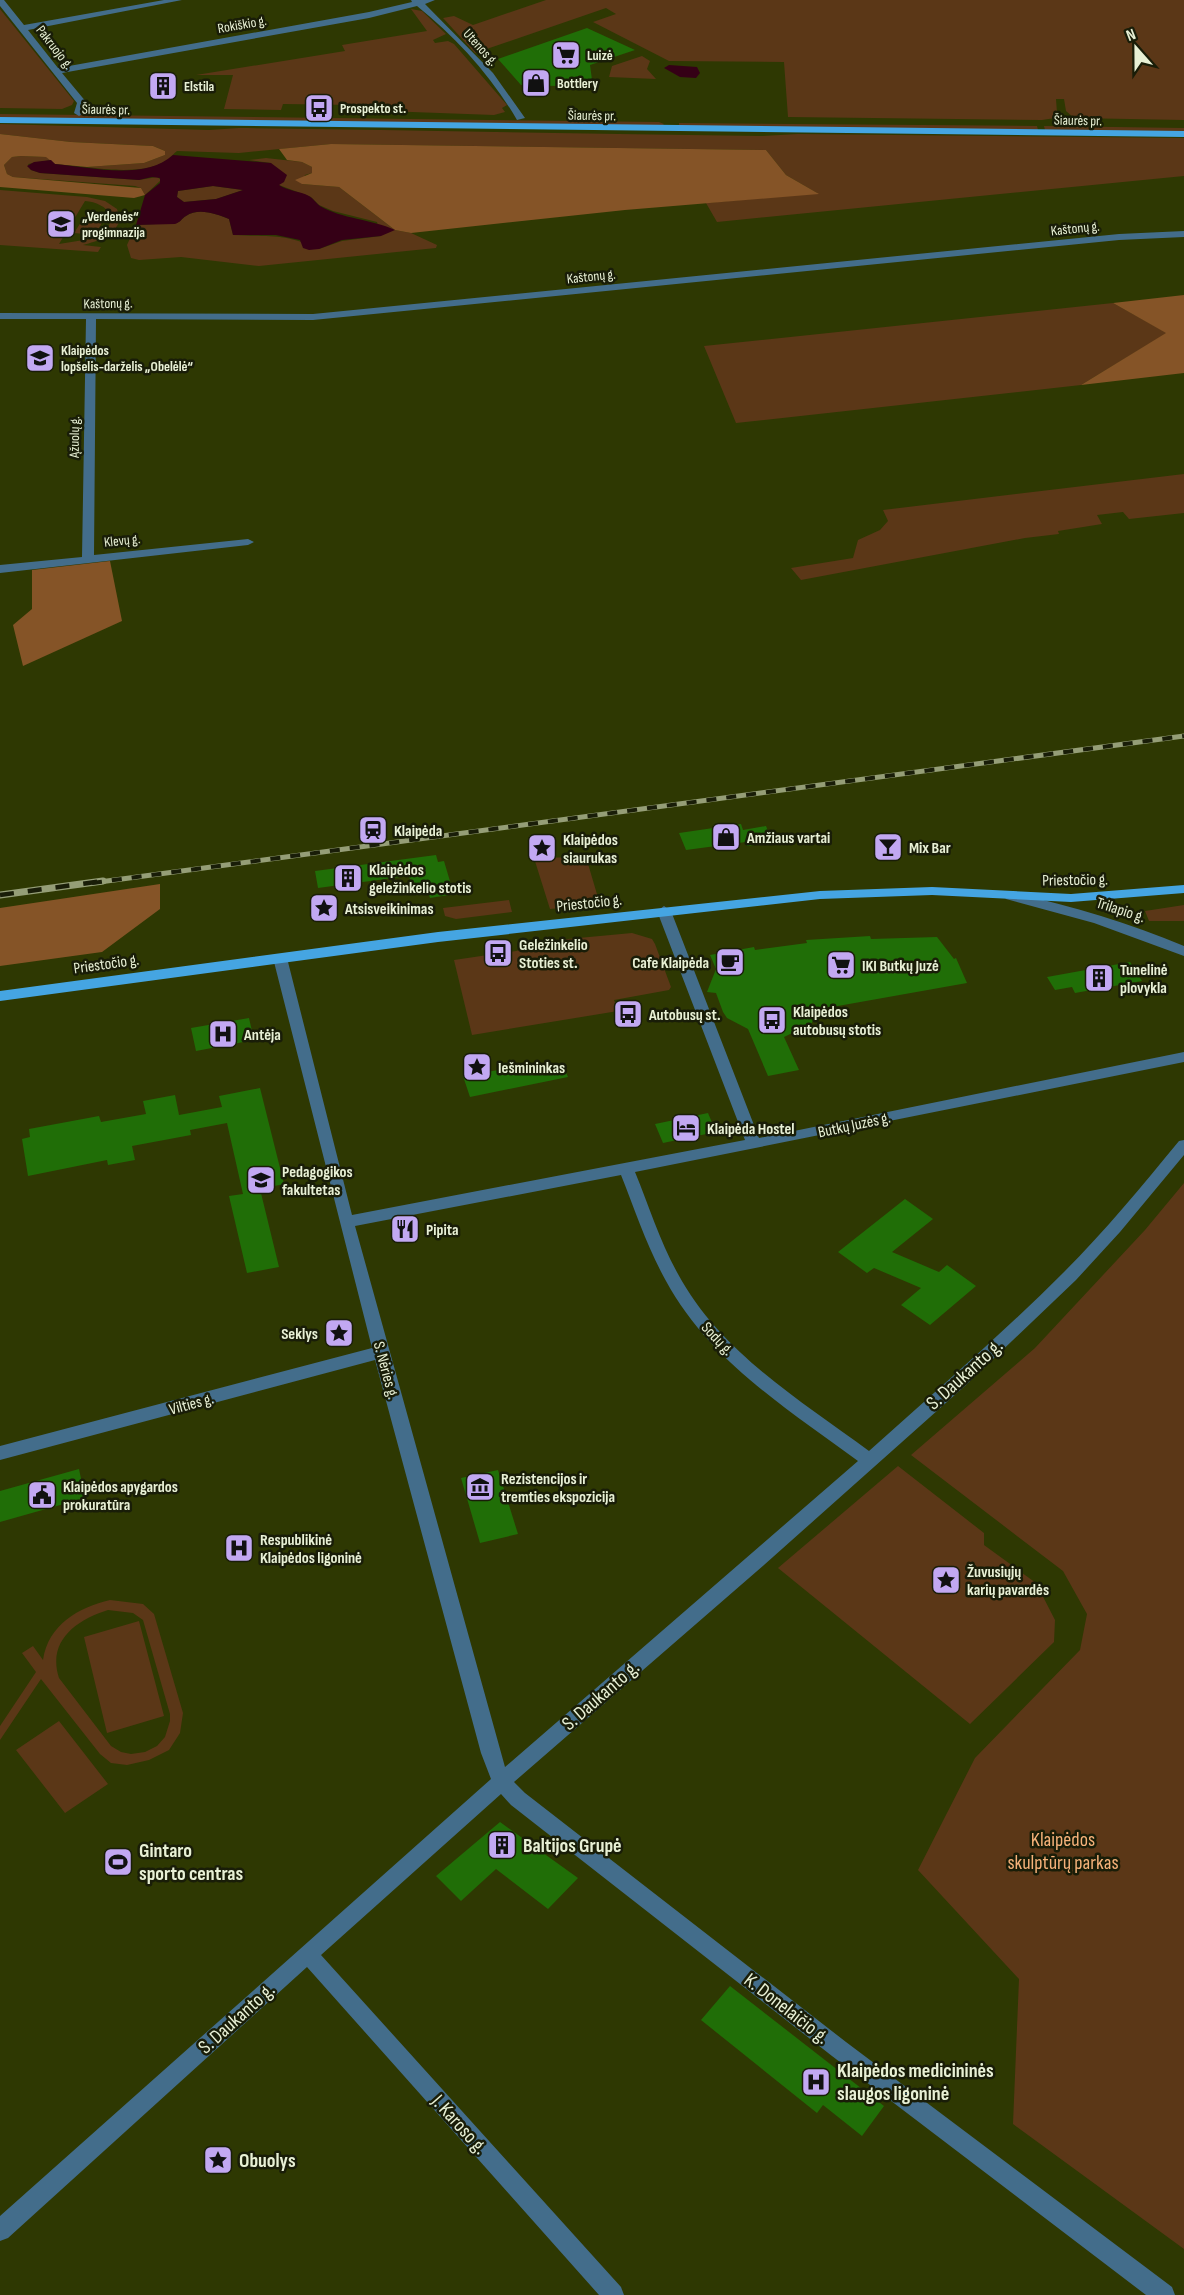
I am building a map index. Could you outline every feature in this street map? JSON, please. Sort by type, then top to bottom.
[{"type":"main road","name":"Šiaurės pr.","points":[[0,111],[520,118],[662,124],[1184,134]]},
{"type":"main road","name":"Šiaurės pr.","points":[[0,120],[1184,125]]},
{"type":"main road","name":"Priestočio g.","points":[[0,996],[438,937],[857,892],[932,891],[1091,898],[1184,889]]},
{"type":"street","points":[[22,28],[178,0]]},
{"type":"street","name":"Rokiškio g.","points":[[56,71],[369,15],[431,0]]},
{"type":"street","name":"Pakruojo g.","points":[[0,1],[82,103],[80,113]]},
{"type":"street","name":"Utenos g.","points":[[418,2],[434,15],[504,91],[518,110],[520,118]]},
{"type":"street","name":"Kaštonų g.","points":[[0,316],[313,317],[1119,237],[1184,234]]},
{"type":"street","name":"Ąžuolų g.","points":[[88,559],[91,317]]},
{"type":"street","name":"Klevų g.","points":[[0,569],[248,542]]},
{"type":"street","name":"Trilapio g.","points":[[1011,896],[1086,914],[1143,933],[1184,951]]},
{"type":"street","points":[[664,911],[754,1144]]},
{"type":"street","name":"S. Nėries g.","points":[[280,958],[346,1222],[490,1753],[501,1781]]},
{"type":"street","name":"Butkų Juzės g.","points":[[346,1222],[754,1144],[1184,1057]]},
{"type":"street","name":"S. Daukanto g.","points":[[0,2230],[501,1781],[758,1560],[960,1380],[1070,1276],[1115,1228],[1184,1145]]},
{"type":"street","name":"Sodų g.","points":[[626,1168],[672,1277],[706,1326],[755,1375],[869,1460]]},
{"type":"street","name":"Vilties g.","points":[[0,1453],[382,1353]]},
{"type":"street","name":"K. Donelaičio g.","points":[[501,1781],[518,1798],[637,1893],[1011,2181],[1164,2295]]},
{"type":"street","name":"J. Karoso g.","points":[[307,1953],[613,2295]]},
{"type":"green space","points":[[546,0],[1184,0],[1184,120],[1074,118],[1066,111],[1064,99],[1056,99],[1055,118],[1042,120],[788,117],[784,62],[669,61],[593,22],[616,14],[606,8],[475,53],[443,18],[454,16],[473,25]]},
{"type":"green space","points":[[0,9],[74,101],[72,105],[62,109],[0,108]]},
{"type":"green space","points":[[411,9],[422,11],[446,34],[433,40],[435,43],[448,41],[454,44],[507,105],[502,108],[505,112],[494,115],[357,110],[357,105],[283,104],[281,110],[224,109],[233,75],[196,75],[345,51],[342,45],[427,31]]},
{"type":"green space","points":[[642,56],[650,61],[647,69],[656,79],[609,77],[612,66]]},
{"type":"green space","points":[[0,114],[659,122],[664,124],[662,126],[0,118]]},
{"type":"green space","points":[[679,123],[1037,126],[1038,130],[679,127]]},
{"type":"green space","points":[[0,124],[209,130],[239,128],[762,136],[798,134],[1184,138],[1184,176],[717,222],[706,203],[817,193],[786,175],[766,150],[331,144],[239,153],[177,151],[166,161],[154,166],[115,170],[87,167],[144,163],[165,155],[165,151],[153,146],[71,142],[0,134]]},
{"type":"green space","points":[[1044,126],[1184,128],[1184,132],[1045,130]]},
{"type":"green space","points":[[12,157],[47,157],[51,160],[28,164],[31,170],[40,173],[139,180],[157,177],[161,180],[145,195],[141,188],[135,186],[13,177],[7,174],[4,165]]},
{"type":"green space","points":[[266,158],[302,162],[312,167],[312,173],[305,175],[302,184],[339,187],[395,230],[411,233],[437,245],[436,248],[259,266],[181,257],[139,260],[131,258],[127,245],[136,225],[175,223],[197,212],[208,212],[229,219],[233,235],[286,238],[319,249],[342,241],[381,236],[377,222],[333,211],[319,205],[311,197],[279,185],[271,163],[249,160]]},
{"type":"green space","points":[[213,186],[243,190],[216,199],[184,202],[177,197],[178,191]]},
{"type":"green space","name":"„Verdenės“ progimnazija","points":[[0,190],[87,197],[105,201],[117,209],[120,220],[110,234],[83,245],[101,247],[98,252],[0,245]],"holes":[[[85,201],[100,205],[109,213],[111,216],[109,226],[90,239],[59,244]]]},
{"type":"green space","points":[[87,213],[107,214],[95,235],[74,233]]},
{"type":"green space","points":[[1113,303],[1167,333],[1081,385],[736,423],[704,346]]},
{"type":"green space","points":[[1184,474],[1184,513],[1129,519],[1123,512],[1097,515],[1102,524],[1058,531],[1059,534],[1025,538],[801,580],[791,568],[853,558],[858,540],[880,530],[888,521],[883,510]]},
{"type":"green space","points":[[586,857],[599,901],[594,905],[550,909],[534,858]]},
{"type":"green space","points":[[509,900],[512,912],[456,919],[445,916],[443,908]]},
{"type":"green space","points":[[1184,905],[1184,921],[1149,921],[1145,911]]},
{"type":"green space","points":[[632,933],[652,939],[671,987],[669,990],[614,1000],[618,1011],[472,1035],[454,960],[516,951],[557,940]]},
{"type":"green space","name":"Klaipėdos skulptūrų parkas","points":[[1184,1183],[1184,2249],[1013,2124],[1019,1979],[918,1870],[975,1758],[1080,1650],[1087,1614],[1063,1571],[911,1455],[1035,1348],[1145,1230]]},
{"type":"green space","points":[[898,1466],[984,1533],[984,1545],[1036,1583],[1055,1620],[1054,1642],[970,1724],[778,1568]]},
{"type":"green space","points":[[110,1600],[143,1604],[154,1614],[183,1713],[180,1733],[169,1750],[149,1760],[127,1765],[111,1763],[100,1754],[41,1679],[0,1740],[0,1726],[36,1672],[22,1653],[33,1646],[43,1660],[51,1637],[58,1627],[76,1613]],"holes":[[[108,1610],[133,1613],[143,1620],[170,1714],[170,1721],[165,1737],[157,1746],[145,1752],[131,1754],[121,1752],[111,1746],[59,1678],[56,1665],[61,1643],[75,1626]]]},
{"type":"green space","points":[[139,1621],[164,1716],[107,1733],[84,1637]]},
{"type":"green space","points":[[59,1721],[108,1784],[65,1813],[16,1750]]},
{"type":"shaded area","points":[[669,65],[697,67],[700,73],[696,78],[680,77],[664,68]]},
{"type":"shaded area","points":[[0,134],[71,142],[153,146],[165,151],[165,155],[144,163],[87,167],[55,164],[46,157],[21,156],[12,157],[4,165],[7,174],[13,177],[141,188],[145,195],[134,198],[0,187]]},
{"type":"shaded area","points":[[331,144],[766,150],[786,175],[819,194],[625,210],[411,233],[395,230],[339,187],[302,184],[295,180],[312,173],[312,167],[302,162],[287,160],[279,149]]},
{"type":"shaded area","points":[[173,155],[271,163],[287,175],[284,182],[279,185],[309,196],[320,206],[329,210],[395,230],[381,236],[342,240],[319,249],[309,250],[303,248],[300,240],[276,235],[233,235],[229,219],[207,212],[191,213],[175,224],[136,225],[145,195],[160,183],[160,178],[139,180],[40,173],[27,166],[34,162],[51,160],[55,164],[132,170],[161,163]],"holes":[[[213,186],[243,190],[216,199],[184,202],[177,197],[178,191]]]},
{"type":"shaded area","points":[[1184,295],[1184,373],[1081,385],[1166,333],[1113,303]]},
{"type":"shaded area","points":[[110,561],[122,621],[23,666],[13,625],[32,609],[32,570]]},
{"type":"shaded area","points":[[160,884],[160,909],[102,952],[0,966],[0,908]]},
{"type":"building","name":"Luizė","points":[[587,28],[635,50],[590,65],[593,87],[521,85],[498,59]]},
{"type":"building","name":"Amžiaus vartai","points":[[741,824],[743,830],[766,826],[773,843],[747,846],[746,842],[686,850],[679,833]]},
{"type":"building","name":"Klaipėdos geležinkelio stotis","points":[[436,855],[438,862],[444,861],[452,888],[447,889],[449,895],[430,898],[428,891],[424,892],[418,884],[414,885],[408,876],[318,888],[315,871]]},
{"type":"building","points":[[870,936],[871,939],[937,937],[954,959],[956,958],[967,983],[821,1009],[811,1024],[784,1037],[799,1070],[768,1076],[748,1029],[727,1018],[716,993],[707,992],[716,969],[710,955],[754,947],[755,950],[807,943],[806,940]]},
{"type":"building","name":"Tunelinė plovykla","points":[[1130,962],[1142,981],[1075,993],[1072,987],[1055,990],[1047,977]]},
{"type":"building","name":"Antėja","points":[[249,1018],[254,1040],[196,1051],[191,1028]]},
{"type":"building","points":[[562,1063],[568,1077],[470,1097],[463,1076],[510,1068],[511,1071]]},
{"type":"building","name":"Pedagogikos fakultetas","points":[[260,1088],[284,1184],[260,1189],[279,1267],[247,1273],[229,1196],[243,1194],[227,1123],[190,1130],[191,1135],[132,1146],[135,1160],[108,1165],[107,1160],[28,1176],[22,1139],[30,1137],[29,1129],[99,1116],[101,1122],[146,1114],[143,1101],[175,1095],[179,1115],[222,1107],[219,1096]]},
{"type":"building","name":"Klaipėda Hostel","points":[[708,1113],[716,1132],[663,1143],[655,1124]]},
{"type":"building","points":[[905,1199],[933,1219],[892,1252],[939,1272],[947,1265],[976,1286],[930,1325],[901,1305],[921,1288],[874,1268],[867,1273],[838,1252]]},
{"type":"building","name":"Klaipėdos apygardos prokuratūra","points":[[79,1469],[85,1498],[0,1522],[0,1491]]},
{"type":"building","points":[[498,1470],[518,1534],[480,1543],[461,1478]]},
{"type":"building","name":"Baltijos Grupė","points":[[500,1822],[578,1878],[548,1909],[496,1869],[461,1901],[436,1876]]},
{"type":"building","name":"Klaipėdos medicininės slaugos ligoninė","points":[[730,1986],[884,2106],[862,2136],[823,2105],[817,2113],[701,2020]]},
{"type":"railway","points":[[92,883],[1184,736]]},
{"type":"railway","points":[[0,895],[103,881]]},
{"type":"place","name":"Luizė","points":[[566,55]]},
{"type":"place","name":"Bottlery","points":[[536,83]]},
{"type":"place","name":"Elstila","points":[[163,86]]},
{"type":"place","name":"Prospekto st.","points":[[319,108]]},
{"type":"place","name":"„Verdenės“ progimnazija","points":[[61,224]]},
{"type":"place","name":"Klaipėdos lopšelis-darželis „Obelėlė“","points":[[40,358]]},
{"type":"place","name":"Klaipėda","points":[[373,830]]},
{"type":"place","name":"Amžiaus vartai","points":[[726,837]]},
{"type":"place","name":"Mix Bar","points":[[888,847]]},
{"type":"place","name":"Klaipėdos siaurukas","points":[[542,848]]},
{"type":"place","name":"Klaipėdos geležinkelio stotis","points":[[348,878]]},
{"type":"place","name":"Atsisveikinimas","points":[[324,908]]},
{"type":"place","name":"Geležinkelio Stoties st.","points":[[498,953]]},
{"type":"place","name":"Cafe Klaipėda","points":[[730,962]]},
{"type":"place","name":"IKI Butkų Juzė","points":[[841,965]]},
{"type":"place","name":"Tunelinė plovykla","points":[[1099,978]]},
{"type":"place","name":"Autobusų st.","points":[[628,1014]]},
{"type":"place","name":"Klaipėdos autobusų stotis","points":[[772,1020]]},
{"type":"place","name":"Antėja","points":[[223,1034]]},
{"type":"place","name":"Iešmininkas","points":[[477,1067]]},
{"type":"place","name":"Klaipėda Hostel","points":[[686,1128]]},
{"type":"place","name":"Pedagogikos fakultetas","points":[[261,1180]]},
{"type":"place","name":"Pipita","points":[[405,1229]]},
{"type":"place","name":"Seklys","points":[[339,1333]]},
{"type":"place","name":"Rezistencijos ir tremties ekspozicija","points":[[480,1487]]},
{"type":"place","name":"Klaipėdos apygardos prokuratūra","points":[[42,1495]]},
{"type":"place","name":"Respublikinė Klaipėdos ligoninė","points":[[239,1548]]},
{"type":"place","name":"Žuvusiųjų karių pavardės","points":[[946,1580]]},
{"type":"place","name":"Baltijos Grupė","points":[[502,1845]]},
{"type":"place","name":"Gintaro sporto centras","points":[[118,1862]]},
{"type":"place","name":"Klaipėdos medicininės slaugos ligoninė","points":[[816,2082]]},
{"type":"place","name":"Obuolys","points":[[218,2160]]}]
